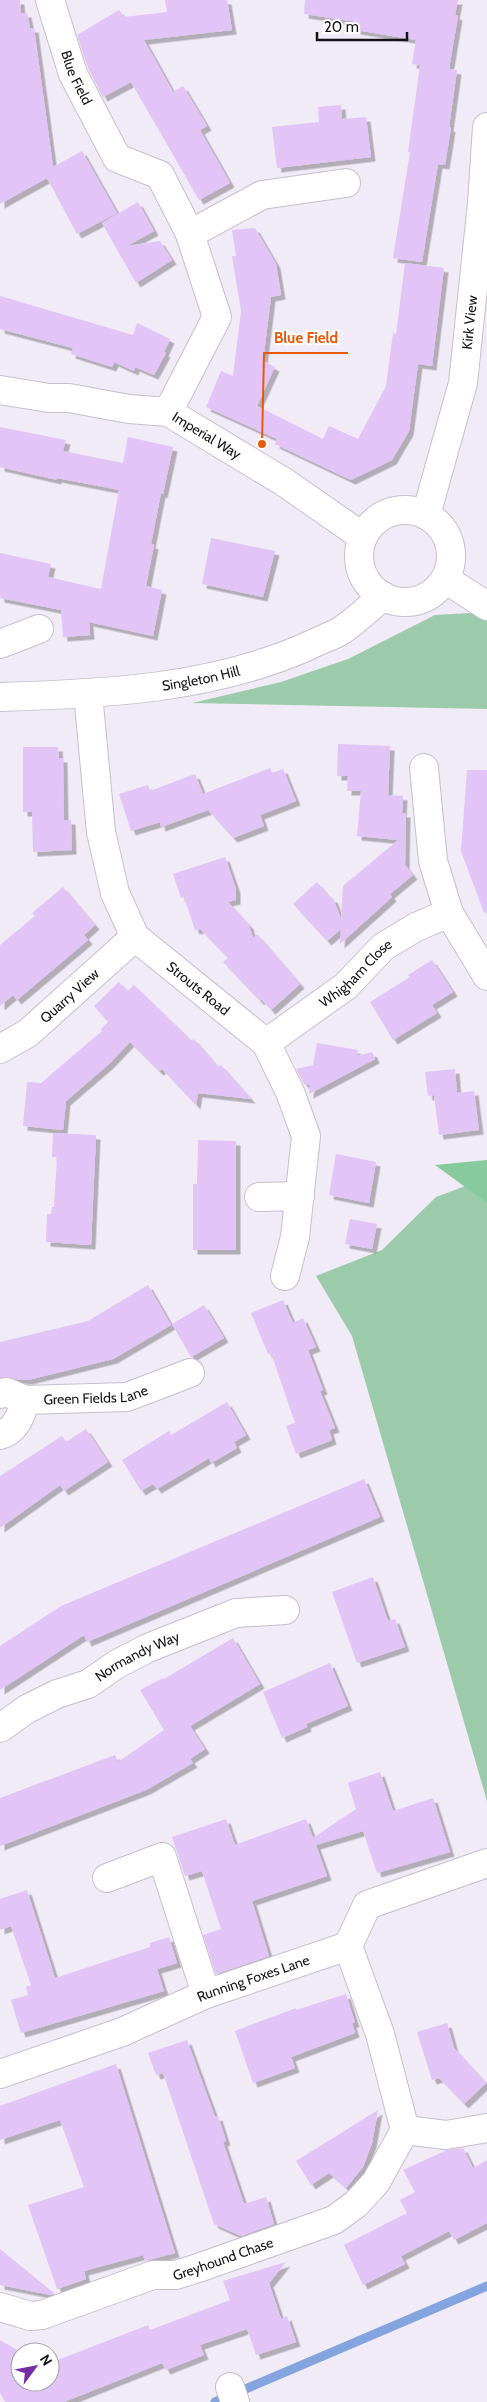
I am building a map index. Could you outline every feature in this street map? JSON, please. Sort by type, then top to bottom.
[{"type":"street","name":"Blue Field","points":[[50,0],[73,74],[117,158],[160,175],[190,234],[217,316],[168,412]]},
{"type":"street","name":"Kirk View","points":[[426,515],[464,383],[485,204],[487,127]]},
{"type":"street","points":[[190,234],[262,195],[346,183]]},
{"type":"street","name":"Imperial Way","points":[[0,390],[49,398],[69,398],[129,408],[168,412],[284,482],[363,537]]},
{"type":"street","points":[[397,510],[413,510],[426,515],[438,524],[447,536],[450,550],[450,565],[445,578],[436,590],[424,597],[411,601],[397,601],[383,596],[372,588],[364,577],[359,564],[359,550],[363,537],[371,524],[383,515],[397,510]]},
{"type":"street","points":[[445,578],[487,606]]},
{"type":"street","name":"Singleton Hill","points":[[0,697],[88,694],[200,680],[238,671],[286,656],[339,632],[383,596]]},
{"type":"street","points":[[0,644],[39,628]]},
{"type":"street","name":"Strouts Road","points":[[88,694],[100,832],[115,893],[135,937],[266,1043],[290,1092],[306,1136],[295,1237],[285,1276]]},
{"type":"street","points":[[424,768],[433,861],[449,912],[487,976]]},
{"type":"street","name":"Whigham Close","points":[[266,1043],[346,986],[383,948],[416,927],[449,912]]},
{"type":"street","name":"Quarry View","points":[[0,1050],[28,1033],[135,937]]},
{"type":"street","points":[[259,1197],[300,1196]]},
{"type":"street","name":"Green Fields Lane","points":[[12,1397],[127,1397],[190,1373]]},
{"type":"street","points":[[0,1434],[6,1433],[17,1422],[12,1397]]},
{"type":"street","name":"Normandy Way","points":[[0,1728],[27,1709],[57,1694],[88,1684],[117,1664],[148,1648],[236,1613],[285,1610]]},
{"type":"street","points":[[108,1878],[162,1857],[206,1994]]},
{"type":"street","points":[[487,1862],[367,1905],[348,1946],[380,2034],[406,2130],[446,2135],[487,2128]]},
{"type":"street","name":"Running Foxes Lane","points":[[0,2074],[122,2032],[206,1994],[348,1946]]},
{"type":"street","name":"Greyhound Chase","points":[[0,2306],[30,2316],[42,2315],[153,2275],[176,2274],[198,2268],[334,2220],[356,2204],[376,2182],[406,2130]]},
{"type":"green space","points":[[470,613],[487,620],[487,709],[192,703],[281,682],[348,659],[435,615]]},
{"type":"green space","points":[[487,1160],[487,1203],[435,1165]]},
{"type":"green space","points":[[487,1178],[487,1801],[352,1336],[316,1276],[382,1250],[436,1197]]},
{"type":"building","points":[[0,0],[20,0],[21,13],[27,13],[30,28],[34,28],[53,167],[82,151],[117,213],[77,234],[47,178],[0,204]]},
{"type":"building","points":[[165,0],[227,0],[232,30],[144,40],[173,92],[183,86],[207,126],[200,130],[230,183],[199,200],[131,82],[103,97],[88,68],[77,35],[119,10],[124,17],[167,12]]},
{"type":"building","points":[[305,0],[458,0],[455,15],[458,16],[449,69],[457,70],[449,127],[451,128],[445,165],[438,164],[422,262],[393,258],[410,152],[408,152],[420,65],[412,64],[416,40],[356,30],[357,22],[304,14]]},
{"type":"building","points":[[341,105],[342,119],[366,117],[371,157],[277,168],[272,127],[319,122],[318,107]]},
{"type":"building","points":[[138,202],[154,231],[127,246],[160,241],[172,260],[136,283],[102,223]]},
{"type":"building","points":[[255,228],[276,264],[281,295],[271,297],[263,361],[275,367],[257,406],[323,439],[329,426],[358,439],[386,386],[393,333],[396,334],[405,263],[444,268],[432,366],[418,364],[409,431],[392,460],[351,480],[275,444],[277,439],[206,407],[221,371],[233,376],[241,311],[232,256],[236,256],[232,230]]},
{"type":"building","points":[[0,296],[133,335],[137,323],[170,339],[164,352],[166,353],[154,375],[135,367],[134,371],[114,362],[112,367],[71,354],[73,348],[0,329]]},
{"type":"building","points":[[0,427],[66,440],[63,451],[123,463],[128,437],[173,447],[163,494],[161,493],[151,544],[154,545],[146,586],[162,590],[153,636],[89,622],[90,635],[63,637],[61,610],[0,598],[0,553],[51,564],[48,577],[101,589],[119,490],[57,478],[57,480],[0,467]]},
{"type":"building","points":[[211,538],[275,551],[263,597],[202,584]]},
{"type":"building","points":[[338,744],[390,746],[388,795],[403,796],[402,813],[406,813],[405,865],[413,875],[390,894],[392,897],[340,944],[341,929],[327,941],[293,904],[317,882],[330,898],[333,898],[341,919],[343,886],[398,840],[357,836],[361,791],[347,791],[348,776],[337,776]]},
{"type":"building","points":[[23,747],[58,747],[59,758],[63,758],[64,820],[71,820],[72,850],[33,852],[32,812],[23,812]]},
{"type":"building","points":[[270,768],[272,773],[283,769],[296,801],[260,815],[264,826],[233,838],[208,810],[161,827],[160,822],[131,831],[119,794],[148,785],[150,791],[195,774],[203,794]]},
{"type":"building","points":[[467,770],[487,770],[487,912],[484,913],[461,851]]},
{"type":"building","points":[[225,857],[236,889],[236,900],[228,902],[249,925],[253,938],[257,934],[300,984],[271,1010],[223,962],[228,958],[200,929],[195,930],[184,897],[181,898],[173,874]]},
{"type":"building","points":[[63,887],[95,925],[84,935],[88,940],[17,1000],[13,995],[0,1006],[0,945],[35,916],[32,913]]},
{"type":"building","points":[[432,960],[453,992],[432,1005],[437,1013],[393,1040],[370,1002],[410,977],[408,975]]},
{"type":"building","points":[[119,982],[128,991],[134,985],[192,1041],[194,1039],[218,1067],[221,1065],[251,1099],[198,1093],[196,1105],[162,1069],[159,1071],[130,1042],[109,1064],[66,1101],[63,1130],[23,1126],[27,1082],[41,1083],[102,1031],[101,1029],[108,1022],[94,1006]]},
{"type":"building","points":[[317,1043],[358,1050],[357,1056],[372,1052],[375,1059],[309,1094],[310,1085],[304,1084],[296,1069],[313,1065]]},
{"type":"building","points":[[455,1069],[457,1093],[474,1091],[479,1130],[439,1135],[434,1095],[428,1096],[425,1072]]},
{"type":"building","points":[[53,1133],[96,1135],[91,1245],[46,1242],[47,1214],[51,1214],[52,1207],[54,1207],[57,1157],[52,1157]]},
{"type":"building","points":[[198,1140],[236,1141],[236,1250],[193,1250],[193,1184],[197,1184]]},
{"type":"building","points":[[336,1154],[376,1162],[369,1203],[329,1195]]},
{"type":"building","points":[[350,1219],[377,1224],[372,1249],[345,1244]]},
{"type":"building","points":[[148,1285],[171,1325],[113,1359],[28,1380],[0,1378],[0,1342],[88,1321]]},
{"type":"building","points":[[283,1300],[293,1323],[303,1318],[316,1347],[308,1350],[323,1390],[320,1391],[335,1428],[329,1430],[332,1440],[296,1454],[286,1426],[295,1423],[271,1353],[268,1354],[251,1313]]},
{"type":"building","points":[[204,1305],[224,1338],[191,1357],[172,1324]]},
{"type":"building","points":[[227,1402],[246,1435],[234,1442],[237,1448],[211,1463],[209,1458],[157,1489],[153,1484],[141,1491],[122,1460],[169,1431],[171,1435]]},
{"type":"building","points":[[86,1429],[108,1462],[64,1491],[60,1485],[0,1528],[0,1476],[62,1436],[66,1442]]},
{"type":"building","points":[[364,1479],[380,1517],[87,1642],[84,1635],[0,1690],[0,1646],[61,1606]]},
{"type":"building","points":[[373,1577],[388,1621],[395,1619],[405,1647],[357,1663],[332,1592]]},
{"type":"building","points":[[233,1638],[260,1684],[190,1726],[205,1749],[190,1759],[193,1763],[146,1790],[0,1846],[0,1798],[115,1755],[118,1762],[164,1730],[140,1690],[164,1679]]},
{"type":"building","points":[[330,1663],[348,1706],[306,1724],[307,1727],[282,1738],[263,1692]]},
{"type":"building","points":[[380,1772],[393,1811],[433,1798],[450,1852],[377,1873],[363,1831],[316,1845],[327,1876],[252,1901],[269,1956],[216,1974],[203,1935],[221,1929],[202,1871],[185,1876],[172,1837],[226,1819],[235,1845],[306,1819],[313,1838],[356,1809],[348,1783]]},
{"type":"building","points":[[27,1890],[55,1978],[150,1947],[150,1943],[169,1937],[177,1963],[157,1969],[164,1991],[21,2033],[11,2000],[28,1995],[26,1987],[31,1985],[11,1926],[0,1930],[0,1899]]},
{"type":"building","points":[[346,1994],[355,2023],[352,2023],[355,2033],[291,2057],[295,2068],[253,2083],[235,2031],[296,2008],[296,2010]]},
{"type":"building","points":[[447,2023],[454,2048],[486,2083],[464,2104],[439,2078],[432,2080],[417,2032]]},
{"type":"building","points":[[187,2040],[215,2117],[218,2116],[226,2141],[223,2142],[244,2204],[266,2197],[274,2224],[241,2236],[214,2224],[163,2073],[156,2075],[148,2053]]},
{"type":"building","points":[[116,2064],[175,2253],[145,2261],[143,2255],[84,2271],[86,2279],[57,2289],[28,2205],[84,2187],[60,2120],[0,2140],[0,2106]]},
{"type":"building","points":[[378,2110],[372,2143],[363,2167],[346,2188],[329,2173],[311,2185],[296,2161]]},
{"type":"building","points":[[463,2148],[473,2168],[487,2160],[487,2223],[454,2240],[449,2231],[401,2256],[405,2264],[363,2285],[344,2245],[407,2213],[400,2200],[415,2192],[403,2170],[447,2150]]},
{"type":"building","points":[[0,2249],[55,2294],[51,2295],[0,2285]]},
{"type":"building","points":[[286,2262],[269,2283],[281,2319],[287,2316],[296,2342],[256,2355],[247,2329],[200,2345],[204,2355],[166,2370],[162,2363],[64,2402],[5,2402],[0,2393],[0,2340],[10,2346],[10,2392],[60,2392],[60,2359],[148,2325],[150,2330],[230,2300],[223,2281]]},
{"type":"waterway","points":[[215,2402],[487,2286]]},
{"type":"place","name":"Blue Field","points":[[262,444]]}]
